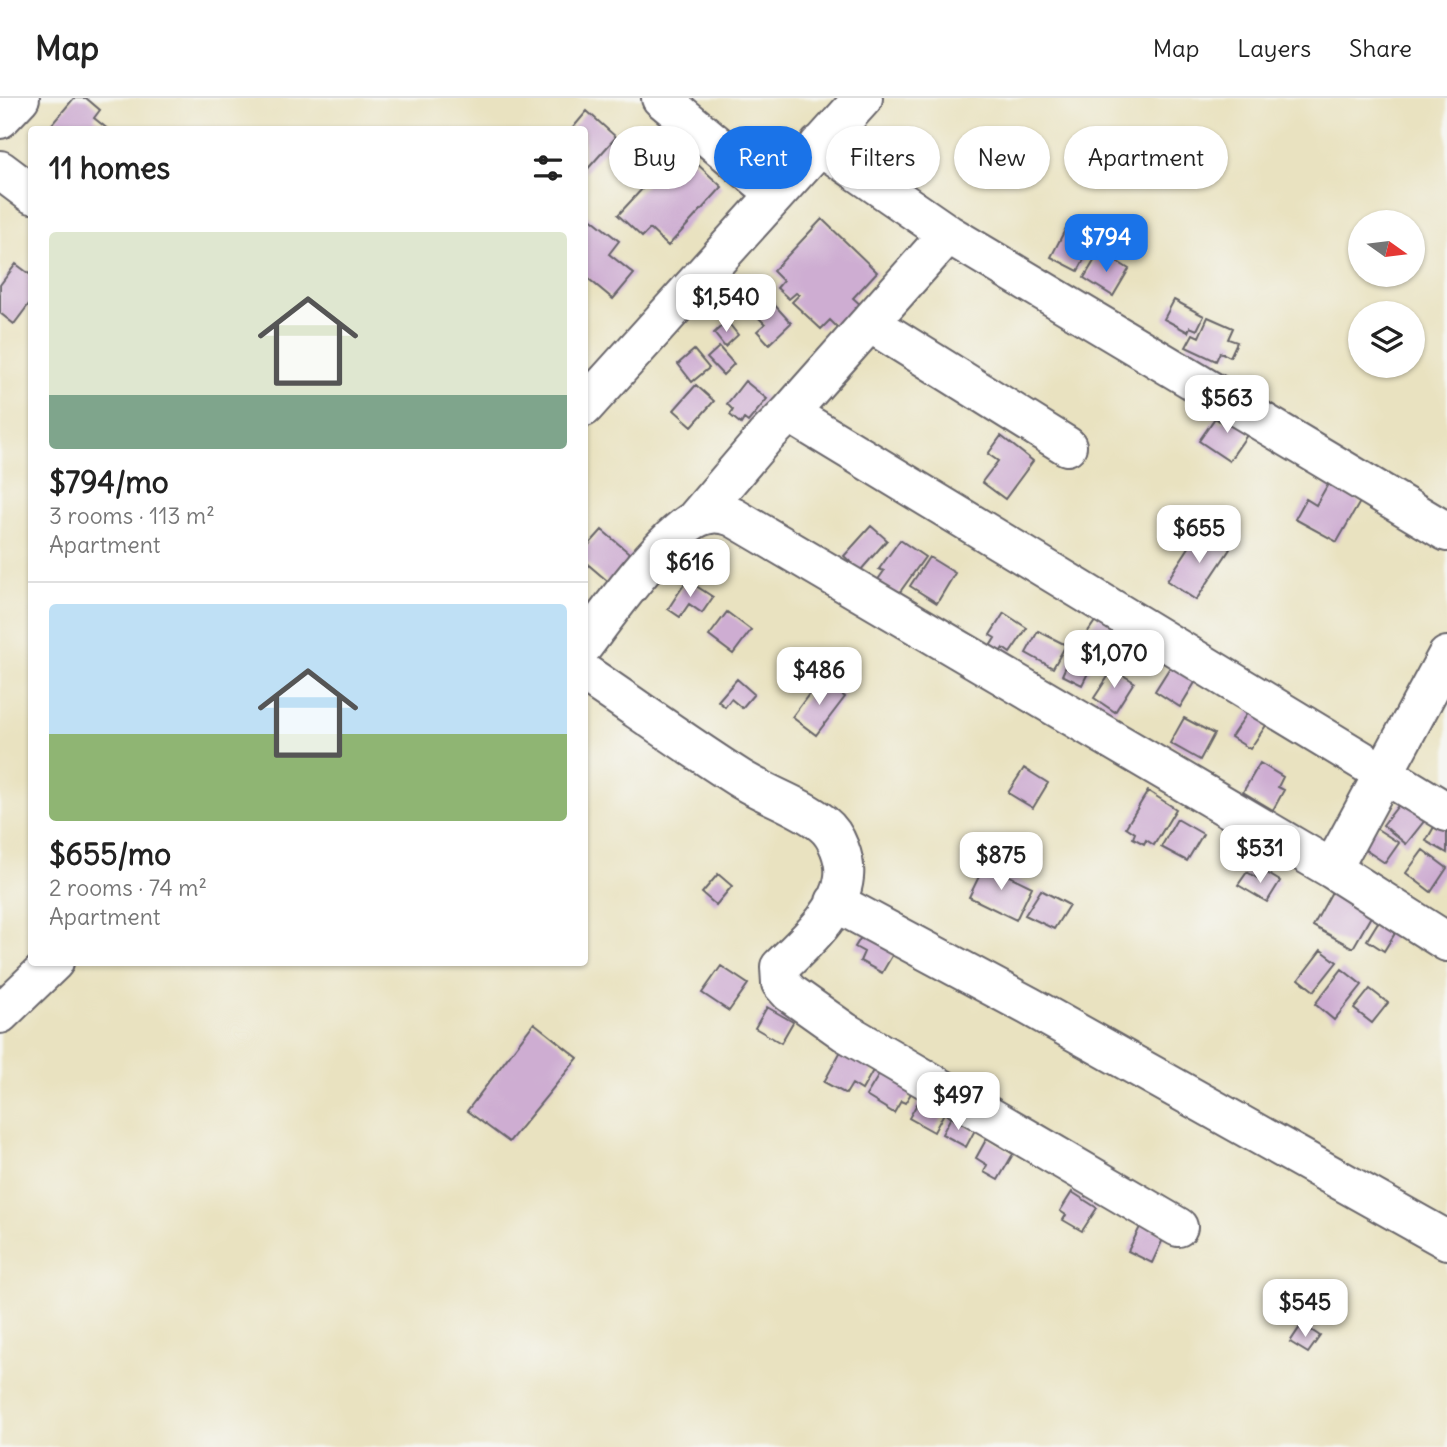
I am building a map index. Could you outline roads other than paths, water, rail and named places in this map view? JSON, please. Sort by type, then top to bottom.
[{"type":"street","points":[[0,119],[20,98]]},
{"type":"street","points":[[661,98],[775,193]]},
{"type":"street","points":[[588,403],[863,98]]},
{"type":"street","points":[[819,145],[948,234],[1447,532]]},
{"type":"street","points":[[0,170],[28,191]]},
{"type":"street","points":[[588,640],[648,562],[696,519],[765,437],[948,234]]},
{"type":"street","points":[[870,323],[1067,446]]},
{"type":"street","points":[[789,413],[1447,811]]},
{"type":"street","points":[[696,519],[721,514],[742,521],[1332,869],[1447,943]]},
{"type":"street","points":[[1332,869],[1447,656]]},
{"type":"street","points":[[588,676],[741,779],[824,825],[841,852],[844,866],[842,887],[824,919],[780,967],[781,983],[790,993],[845,1032],[1178,1227]]},
{"type":"street","points":[[835,902],[1447,1240]]},
{"type":"street","points":[[0,1014],[50,966]]}]
